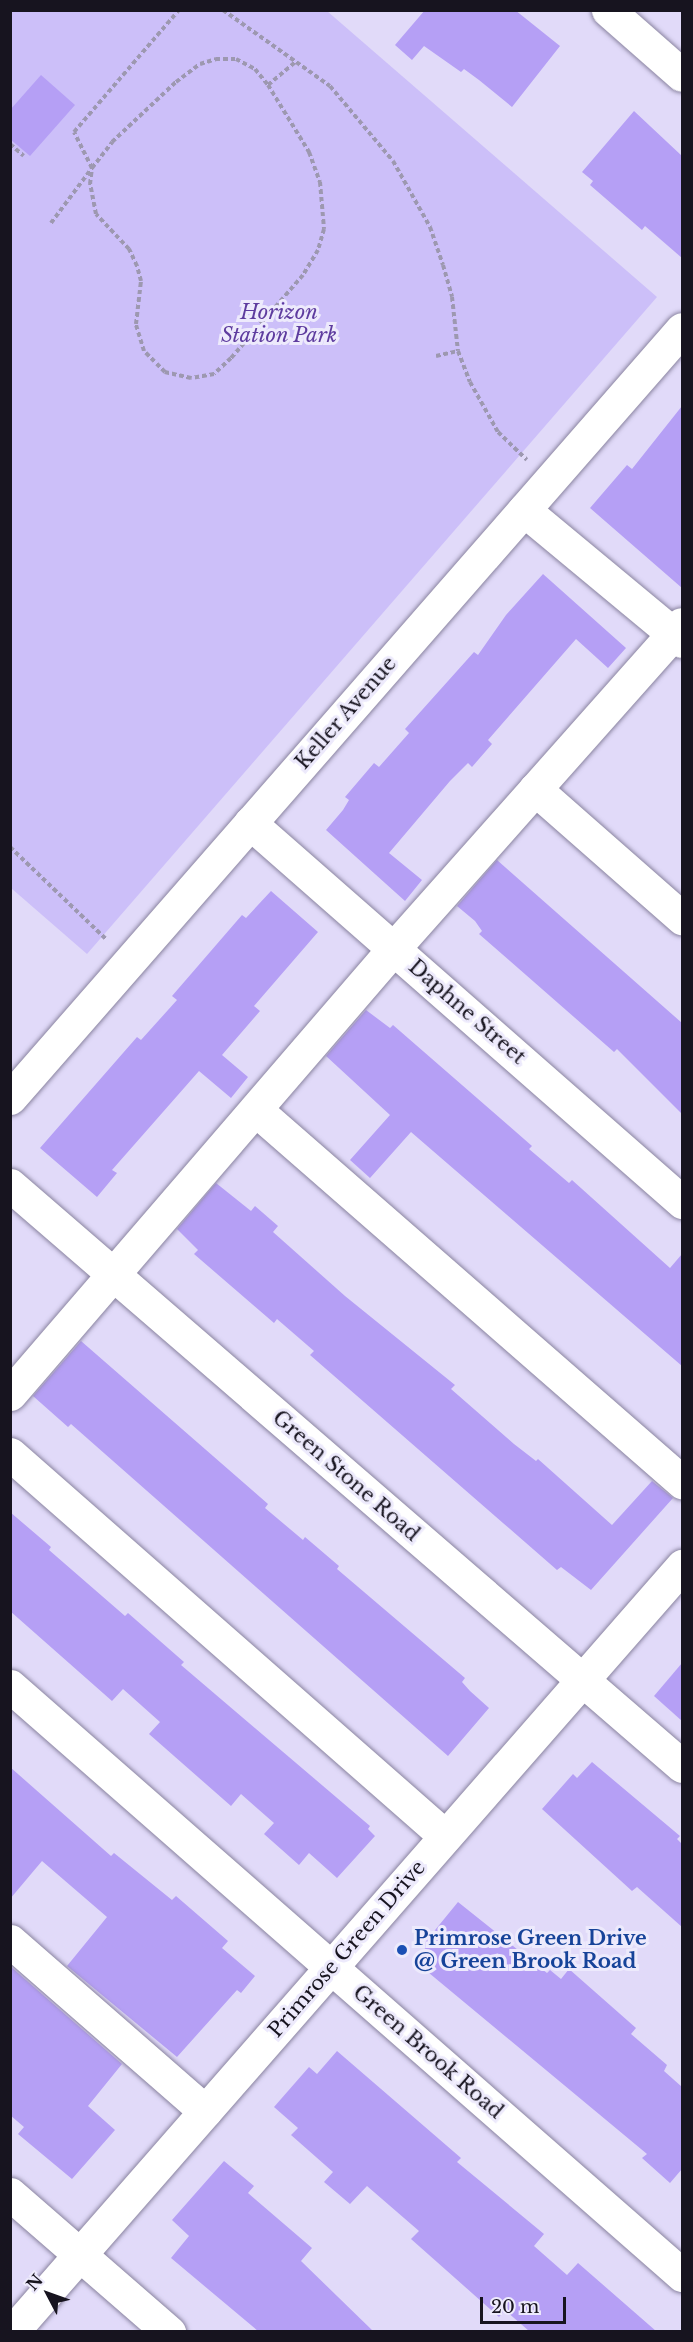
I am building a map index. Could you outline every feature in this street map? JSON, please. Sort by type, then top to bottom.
[{"type":"street","points":[[608,10],[682,75]]},
{"type":"street","name":"Keller Avenue","points":[[10,1098],[682,329]]},
{"type":"street","points":[[10,1394],[394,948],[535,789],[680,633],[524,510]]},
{"type":"street","points":[[535,789],[682,918]]},
{"type":"street","name":"Daphne Street","points":[[250,823],[682,1202]]},
{"type":"street","points":[[256,1110],[682,1482]]},
{"type":"street","name":"Green Stone Road","points":[[10,1185],[682,1766]]},
{"type":"street","points":[[10,1454],[445,1836]]},
{"type":"street","name":"Primrose Green Drive","points":[[12,2331],[682,1566]]},
{"type":"street","name":"Green Brook Road","points":[[10,1686],[682,2275]]},
{"type":"street","points":[[10,1941],[205,2111]]},
{"type":"street","points":[[10,2194],[169,2331]]},
{"type":"path","points":[[51,223],[92,168],[112,142],[200,64],[236,59],[255,69],[268,85],[316,172],[324,229],[318,250],[303,275],[214,374],[191,378],[175,376],[165,372],[144,351],[136,324],[141,281],[137,266],[129,249],[96,214],[90,184],[92,168],[74,132],[179,10]]},
{"type":"path","points":[[223,10],[330,86],[370,130],[430,227],[446,276],[458,351],[480,405],[498,432],[550,480]]},
{"type":"path","points":[[268,85],[295,61]]},
{"type":"path","points":[[10,144],[24,156]]},
{"type":"path","points":[[436,356],[458,351]]},
{"type":"path","points":[[10,847],[130,961]]},
{"type":"green space","name":"Horizon Station Park","points":[[11,11],[327,11],[657,297],[87,954],[11,888]]},
{"type":"building","points":[[425,10],[515,10],[560,46],[512,107],[464,69],[461,72],[424,46],[412,60],[395,45]]},
{"type":"building","points":[[41,75],[75,105],[30,156],[10,139],[10,110]]},
{"type":"building","points":[[634,111],[682,156],[682,258],[645,226],[642,230],[590,185],[593,181],[582,172]]},
{"type":"building","points":[[682,406],[682,588],[590,508],[627,465],[632,469]]},
{"type":"building","points":[[543,574],[626,648],[608,668],[576,639],[488,740],[492,744],[472,767],[468,763],[450,781],[389,853],[422,880],[405,901],[326,830],[349,800],[345,797],[374,763],[379,767],[409,733],[405,729],[474,652],[478,655],[506,615]]},
{"type":"building","points":[[497,860],[682,1023],[682,1114],[617,1049],[614,1052],[479,934],[482,931],[475,921],[457,906]]},
{"type":"building","points":[[271,891],[318,932],[254,1006],[260,1011],[222,1055],[248,1077],[231,1098],[199,1071],[112,1170],[117,1173],[97,1197],[40,1148],[137,1037],[141,1040],[177,1000],[172,996],[242,915],[246,918]]},
{"type":"building","points":[[366,1010],[390,1028],[393,1025],[532,1146],[529,1149],[569,1183],[572,1180],[670,1268],[682,1254],[682,1366],[411,1132],[370,1178],[350,1160],[390,1115],[326,1056]]},
{"type":"building","points":[[216,1183],[251,1211],[255,1206],[278,1226],[273,1232],[345,1296],[455,1385],[451,1389],[514,1444],[536,1461],[538,1459],[612,1525],[652,1481],[673,1498],[591,1590],[561,1567],[557,1570],[310,1355],[314,1351],[277,1319],[274,1323],[194,1254],[198,1250],[177,1229]]},
{"type":"building","points":[[81,1341],[268,1504],[265,1508],[303,1540],[305,1537],[339,1566],[337,1569],[465,1678],[462,1682],[489,1708],[448,1756],[71,1424],[68,1427],[33,1396]]},
{"type":"building","points":[[10,1512],[51,1547],[49,1550],[125,1616],[128,1613],[184,1662],[181,1665],[370,1826],[368,1829],[375,1836],[337,1878],[309,1853],[299,1865],[264,1834],[274,1823],[241,1794],[231,1806],[149,1734],[160,1722],[123,1689],[112,1701],[10,1611]]},
{"type":"building","points":[[682,1663],[682,1721],[654,1696]]},
{"type":"building","points":[[592,1762],[680,1836],[677,1839],[682,1844],[682,1927],[637,1887],[632,1891],[542,1809],[573,1774],[577,1778]]},
{"type":"building","points":[[10,1767],[111,1856],[114,1853],[172,1900],[176,1896],[228,1941],[222,1948],[255,1976],[241,1993],[237,1990],[177,2057],[67,1966],[107,1917],[42,1861],[10,1899]]},
{"type":"building","points":[[458,1902],[547,1973],[550,1970],[561,1979],[569,1969],[636,2028],[631,2034],[667,2065],[664,2071],[682,2087],[682,2169],[670,2183],[642,2158],[647,2154],[417,1963],[428,1951],[422,1946]]},
{"type":"building","points":[[10,1966],[122,2064],[88,2106],[115,2130],[72,2179],[18,2134],[24,2127],[10,2115]]},
{"type":"building","points":[[337,2051],[461,2158],[457,2162],[544,2234],[534,2246],[567,2275],[578,2263],[656,2331],[529,2331],[505,2310],[499,2317],[411,2239],[419,2231],[367,2186],[350,2204],[324,2182],[333,2172],[291,2135],[298,2128],[274,2107],[309,2067],[317,2074]]},
{"type":"building","points":[[224,2161],[254,2186],[248,2193],[312,2248],[301,2261],[373,2331],[258,2331],[171,2258],[189,2236],[172,2220]]},
{"type":"place","name":"Primrose Green Drive @ Green Brook Road","points":[[402,1950]]}]
